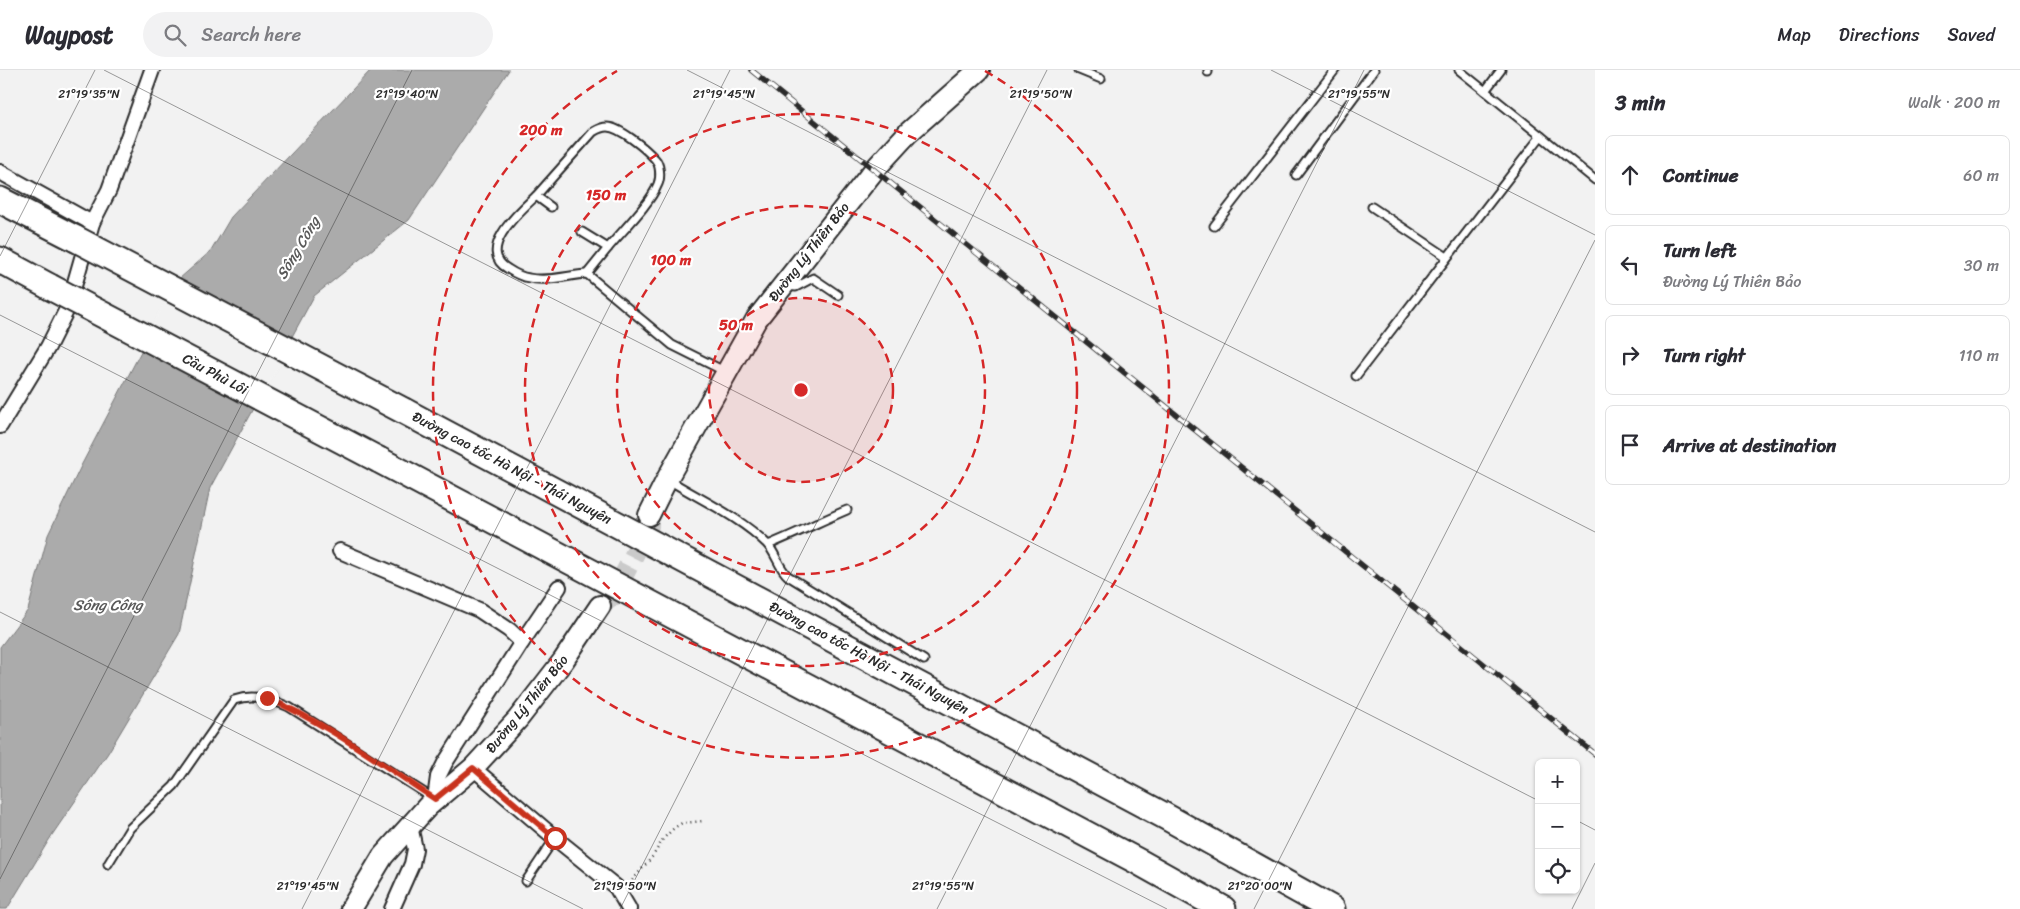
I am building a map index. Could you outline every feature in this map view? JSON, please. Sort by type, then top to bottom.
[{"type":"highway","points":[[0,200],[84,231]]},
{"type":"highway","name":"Đường cao tốc Hà Nội - Thái Nguyên","points":[[84,231],[404,411],[1163,815],[1332,909]]},
{"type":"highway","name":"Cầu Phù Lôi","points":[[0,260],[1223,909]]},
{"type":"main road","name":"Đường Lý Thiên Bảo","points":[[648,516],[756,320],[875,169],[908,133],[979,70]]},
{"type":"main road","name":"Đường Lý Thiên Bảo","points":[[351,909],[384,856],[410,826],[435,799],[473,768],[518,719],[563,661],[600,606]]},
{"type":"street","points":[[0,426],[48,347],[68,308],[84,231],[109,190],[152,70]]},
{"type":"street","points":[[0,172],[84,231]]},
{"type":"street","points":[[340,551],[479,610],[510,630],[522,642]]},
{"type":"street","points":[[435,799],[438,777],[445,763],[559,587]]},
{"type":"street","points":[[473,768],[616,887],[629,909]]},
{"type":"street","points":[[392,909],[412,864],[415,849],[410,826]]},
{"type":"lane","points":[[1079,70],[1091,77],[1101,79]]},
{"type":"lane","points":[[1214,226],[1335,70]]},
{"type":"lane","points":[[1296,175],[1374,70]]},
{"type":"lane","points":[[1459,70],[1595,180]]},
{"type":"lane","points":[[1485,91],[1501,70]]},
{"type":"lane","points":[[609,127],[621,131],[655,159],[659,172],[659,183],[646,202],[587,274],[530,278],[516,274],[499,264],[496,256],[496,244],[509,224],[536,196],[593,132],[600,128],[609,127]]},
{"type":"lane","points":[[1356,376],[1542,136]]},
{"type":"lane","points":[[536,196],[551,207]]},
{"type":"lane","points":[[1372,207],[1447,257]]},
{"type":"lane","points":[[582,232],[608,248]]},
{"type":"lane","points":[[587,274],[672,345],[726,372]]},
{"type":"lane","points":[[783,285],[796,287],[813,278],[838,295]]},
{"type":"lane","points":[[667,479],[738,522],[768,545],[782,571],[788,576],[924,660]]},
{"type":"lane","points":[[768,545],[847,510]]},
{"type":"lane","points":[[108,864],[130,828],[174,786],[234,700],[244,696],[267,698],[289,707],[435,799]]},
{"type":"lane","points":[[526,881],[555,838]]},
{"type":"path","points":[[620,894],[654,856],[663,839],[674,828],[682,823],[704,821]]},
{"type":"water","name":"Sông Công","points":[[371,70],[509,70],[409,220],[314,296],[210,488],[179,634],[108,753],[52,835],[7,909],[0,909],[0,647],[28,610],[48,535],[82,464],[179,279],[211,251],[231,217]]},
{"type":"pier","points":[[171,289],[288,350],[261,398],[146,337]]},
{"type":"tunnel","points":[[600,606],[613,596],[649,526],[649,515]]},
{"type":"railway","points":[[751,70],[1595,754]]},
{"type":"route","points":[[267,698],[289,707],[336,735],[435,799],[473,768],[555,838]]}]
